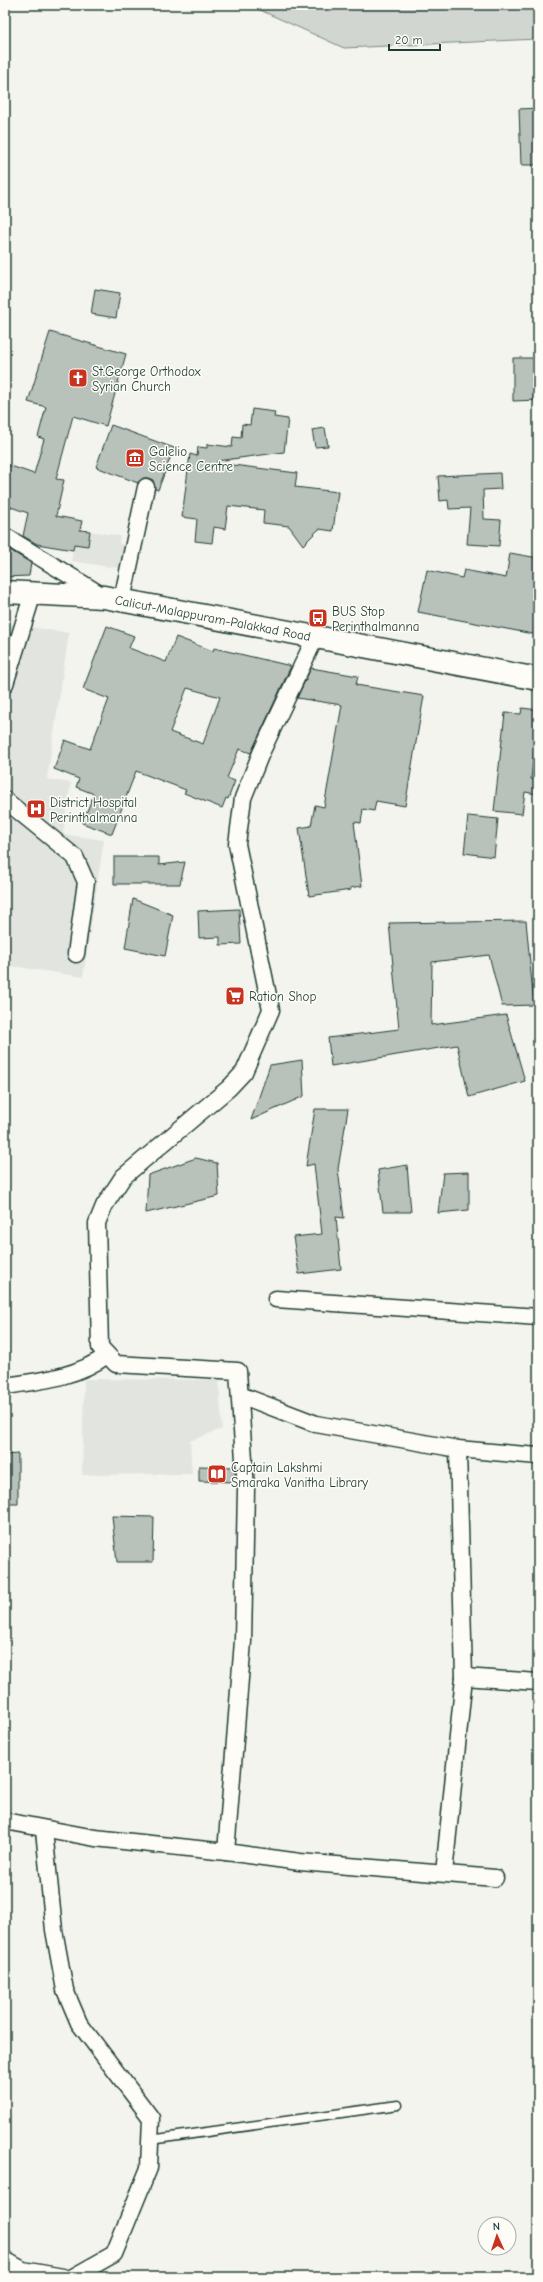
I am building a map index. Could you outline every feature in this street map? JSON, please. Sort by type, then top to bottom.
[{"type":"highway","name":"Calicut-Malappuram-Palakkad Road","points":[[5,592],[113,598],[315,638],[538,679]]},
{"type":"street","points":[[5,536],[113,598],[146,487]]},
{"type":"street","points":[[5,684],[33,593]]},
{"type":"street","points":[[226,1852],[243,1642],[246,1489],[238,1371],[116,1364],[100,1347],[96,1236],[97,1223],[104,1206],[123,1177],[229,1088],[244,1072],[271,1010],[237,844],[243,798],[261,753],[315,638]]},
{"type":"street","points":[[5,800],[75,857],[86,882],[76,954]]},
{"type":"street","points":[[276,1299],[538,1317]]},
{"type":"street","points":[[5,1386],[48,1380],[84,1368],[107,1355]]},
{"type":"street","points":[[240,1395],[316,1424],[458,1449],[538,1456]]},
{"type":"street","points":[[444,1873],[464,1677],[458,1449]]},
{"type":"street","points":[[464,1677],[538,1682]]},
{"type":"street","points":[[5,1822],[95,1838],[226,1852],[300,1862],[495,1878]]},
{"type":"street","points":[[44,1830],[54,1930],[64,1990],[79,2023],[151,2118],[149,2168],[114,2254],[73,2277]]},
{"type":"street","points":[[5,2260],[23,2270],[63,2277]]},
{"type":"lane","points":[[150,2140],[398,2105]]},
{"type":"shaded area","points":[[249,5],[538,5],[538,39],[344,48]]},
{"type":"shaded area","points":[[90,531],[120,536],[119,544],[127,545],[123,569],[71,561],[74,544],[88,546]]},
{"type":"shaded area","name":"District Hospital Perinthalmanna","points":[[5,623],[69,633],[47,779],[71,783],[63,834],[104,840],[83,977],[5,965]]},
{"type":"shaded area","points":[[84,1379],[219,1380],[222,1429],[190,1441],[192,1474],[82,1475]]},
{"type":"building","points":[[538,108],[538,165],[521,165],[519,109]]},
{"type":"building","points":[[95,289],[120,293],[116,318],[91,314]]},
{"type":"building","points":[[50,332],[126,354],[106,426],[73,416],[56,479],[64,480],[56,516],[82,521],[80,530],[90,531],[88,546],[74,544],[73,550],[37,544],[23,536],[28,513],[5,505],[5,464],[34,474],[44,439],[38,437],[46,407],[28,402]]},
{"type":"building","points":[[513,358],[538,358],[538,400],[513,401]]},
{"type":"building","points":[[252,409],[275,412],[274,417],[288,419],[284,452],[217,461],[217,463],[297,473],[295,487],[338,492],[333,531],[319,529],[303,545],[289,526],[263,523],[264,510],[228,506],[225,529],[214,527],[212,543],[195,541],[197,519],[182,517],[190,454],[197,456],[198,447],[207,448],[207,444],[232,447],[233,437],[241,438],[242,424],[250,425]]},
{"type":"building","name":"Galelio Science Centre","points":[[111,425],[174,448],[158,490],[155,489],[153,480],[148,478],[143,478],[138,483],[96,467]]},
{"type":"building","points":[[325,428],[328,446],[315,447],[312,430]]},
{"type":"building","points":[[500,473],[501,489],[483,490],[484,519],[501,520],[499,546],[467,544],[470,508],[449,509],[448,500],[440,501],[438,476]]},
{"type":"building","points":[[5,547],[31,563],[29,576],[5,577]]},
{"type":"building","points":[[510,553],[538,558],[538,635],[418,612],[427,570],[462,578],[464,570],[506,578]]},
{"type":"building","points":[[107,626],[134,636],[129,648],[166,662],[176,637],[213,651],[214,648],[291,666],[251,753],[239,749],[227,778],[235,781],[228,799],[226,798],[222,808],[184,793],[186,790],[136,771],[112,834],[82,823],[94,794],[76,787],[79,779],[54,769],[65,740],[90,749],[109,699],[83,689]],"holes":[[[187,688],[220,697],[203,744],[170,732]]]},
{"type":"building","points":[[311,668],[358,676],[356,685],[424,696],[405,806],[376,801],[374,811],[363,809],[361,823],[354,822],[362,886],[350,888],[351,890],[309,896],[299,828],[311,826],[315,805],[324,807],[342,705],[297,698]]},
{"type":"building","points":[[522,708],[538,710],[538,752],[534,752],[531,779],[538,779],[538,794],[525,792],[522,814],[494,811],[505,713],[521,714]]},
{"type":"building","points":[[468,816],[498,819],[494,857],[464,853]]},
{"type":"building","points":[[114,857],[159,857],[159,865],[185,862],[180,884],[114,884]]},
{"type":"building","points":[[133,899],[173,915],[165,956],[125,948]]},
{"type":"building","points":[[239,909],[241,944],[220,945],[220,937],[199,938],[198,911]]},
{"type":"building","points":[[526,921],[534,1005],[502,1006],[489,955],[432,962],[431,1025],[506,1015],[525,1081],[469,1097],[457,1045],[331,1066],[328,1038],[399,1029],[389,923]]},
{"type":"building","points":[[302,1060],[304,1096],[251,1120],[270,1065]]},
{"type":"building","points":[[315,1109],[348,1109],[338,1169],[344,1218],[336,1217],[341,1269],[299,1274],[293,1237],[322,1234],[314,1164],[306,1166]]},
{"type":"building","points":[[196,1158],[217,1163],[219,1196],[146,1213],[148,1175]]},
{"type":"building","points":[[407,1165],[411,1212],[383,1212],[378,1170]]},
{"type":"building","points":[[469,1172],[469,1210],[438,1213],[443,1173]]},
{"type":"building","points":[[18,1454],[18,1504],[5,1504],[5,1455]]},
{"type":"building","name":"Captain Lakshmi Smaraka Vanitha Library","points":[[199,1466],[235,1467],[235,1482],[199,1481]]},
{"type":"building","points":[[112,1516],[154,1517],[153,1562],[117,1562]]},
{"type":"place","name":"St.George Orthodox Syrian Church","points":[[78,378]]},
{"type":"place","name":"Galelio Science Centre","points":[[135,458]]},
{"type":"place","name":"BUS Stop Perinthalmanna","points":[[318,618]]},
{"type":"place","name":"District Hospital Perinthalmanna","points":[[36,809]]},
{"type":"place","name":"Ration Shop","points":[[235,996]]},
{"type":"place","name":"Captain Lakshmi Smaraka Vanitha Library","points":[[217,1474]]}]
